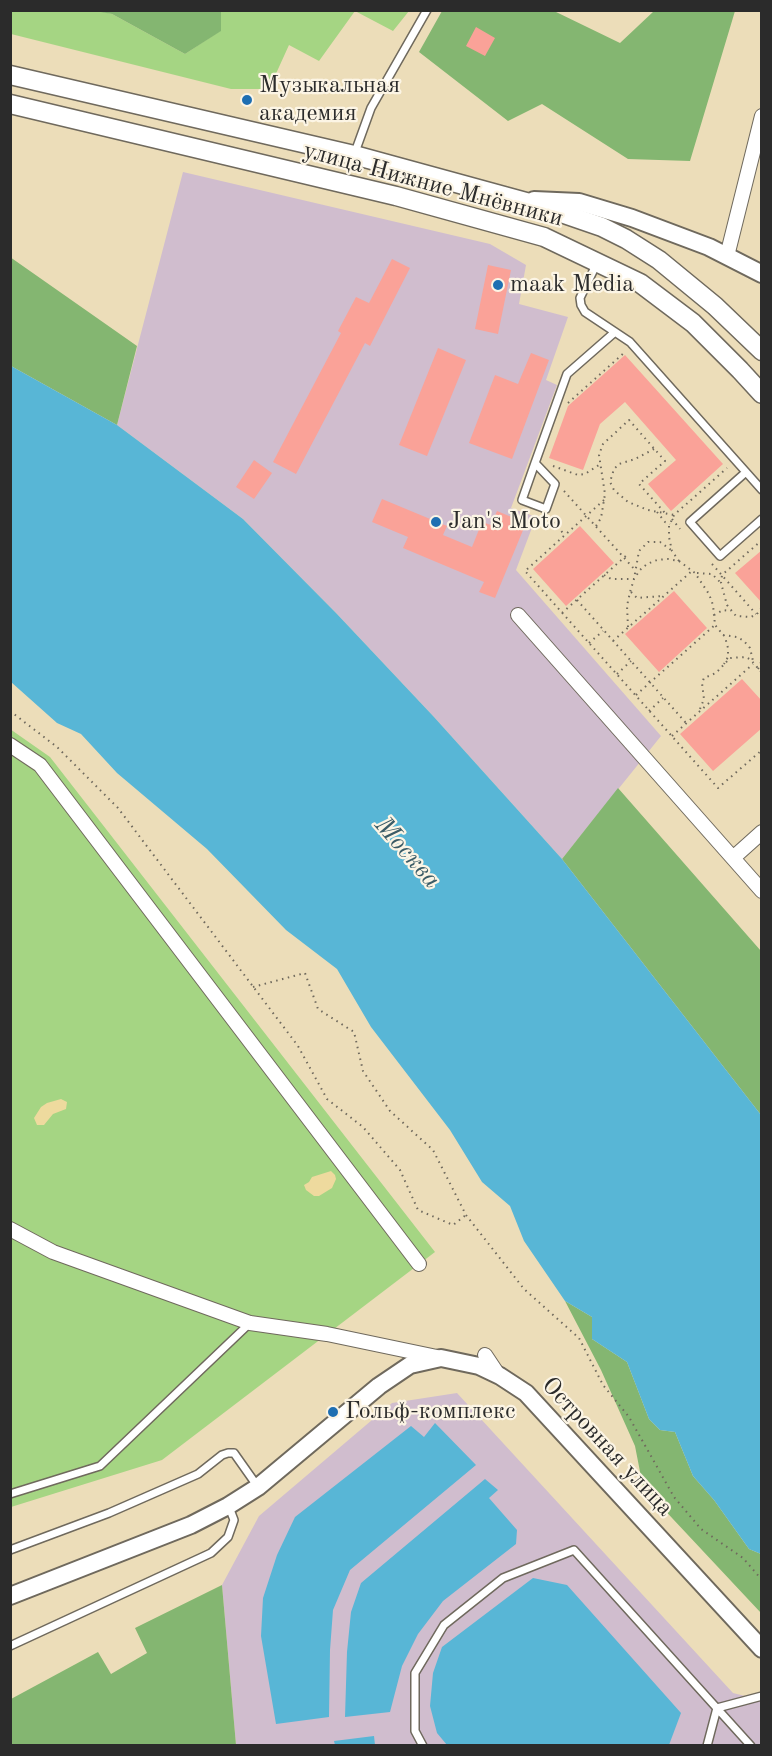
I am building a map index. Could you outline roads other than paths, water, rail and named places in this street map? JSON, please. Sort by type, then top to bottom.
[{"type":"main road","name":"улица Нижние Мнёвники","points":[[10,75],[354,154],[514,198],[602,227],[627,239],[659,260],[715,306],[762,351]]},
{"type":"main road","name":"улица Нижние Мнёвники","points":[[10,104],[396,196],[544,237],[640,283],[693,323],[762,394]]},
{"type":"street","points":[[727,256],[762,116]]},
{"type":"street","points":[[514,198],[579,202],[632,218],[709,247],[762,274]]},
{"type":"street","points":[[518,615],[762,891]]},
{"type":"street","points":[[10,745],[40,765],[419,1264]]},
{"type":"street","points":[[733,858],[762,832]]},
{"type":"street","points":[[10,1229],[53,1252],[250,1323],[327,1334],[441,1358]]},
{"type":"street","points":[[485,1355],[500,1376]]},
{"type":"street","name":"Островная улица","points":[[10,1596],[191,1525],[228,1506],[258,1487],[379,1386],[411,1365],[441,1358],[479,1366],[500,1376],[526,1394],[762,1649]]},
{"type":"lane","points":[[354,154],[371,108],[427,10]]},
{"type":"lane","points":[[598,261],[580,298],[585,312],[633,345],[762,490]]},
{"type":"lane","points":[[536,463],[555,484],[546,509],[522,500],[567,374],[615,332]]},
{"type":"lane","points":[[746,472],[690,522],[720,556],[762,519]]},
{"type":"lane","points":[[10,1494],[100,1466],[250,1323]]},
{"type":"lane","points":[[10,1550],[109,1513],[198,1474],[228,1453],[234,1453],[258,1487]]},
{"type":"lane","points":[[10,1646],[211,1553],[228,1537],[234,1520],[228,1506]]},
{"type":"lane","points":[[423,1746],[415,1731],[415,1673],[444,1625],[503,1578],[573,1550],[751,1746]]},
{"type":"lane","points":[[717,1708],[762,1696]]},
{"type":"lane","points":[[707,1746],[717,1708]]},
{"type":"water","name":"Москва","points":[[11,366],[117,425],[243,519],[434,717],[562,859],[761,1115],[761,1554],[749,1549],[714,1500],[693,1476],[675,1432],[660,1430],[649,1419],[627,1362],[592,1339],[592,1317],[565,1301],[524,1241],[510,1206],[482,1182],[450,1130],[371,1027],[337,969],[286,930],[207,849],[117,773],[81,734],[57,723],[11,682]]},
{"type":"water","points":[[435,1423],[476,1465],[350,1570],[333,1610],[329,1717],[276,1724],[261,1636],[263,1598],[277,1555],[295,1517],[411,1426],[424,1437]]},
{"type":"water","points":[[485,1479],[498,1490],[489,1498],[517,1530],[516,1544],[443,1601],[418,1634],[402,1666],[390,1712],[345,1717],[351,1612],[361,1583]]},
{"type":"water","points":[[533,1578],[567,1585],[681,1713],[669,1745],[447,1745],[437,1733],[430,1706],[433,1673],[442,1647]]},
{"type":"water","points":[[374,1736],[375,1745],[335,1745],[334,1741]]},
{"type":"place","name":"Музыкальная академия","points":[[247,100]]},
{"type":"place","name":"maak Media","points":[[498,285]]},
{"type":"place","name":"Jan's Moto","points":[[436,522]]},
{"type":"place","name":"Гольф-комплекс","points":[[333,1412]]}]
